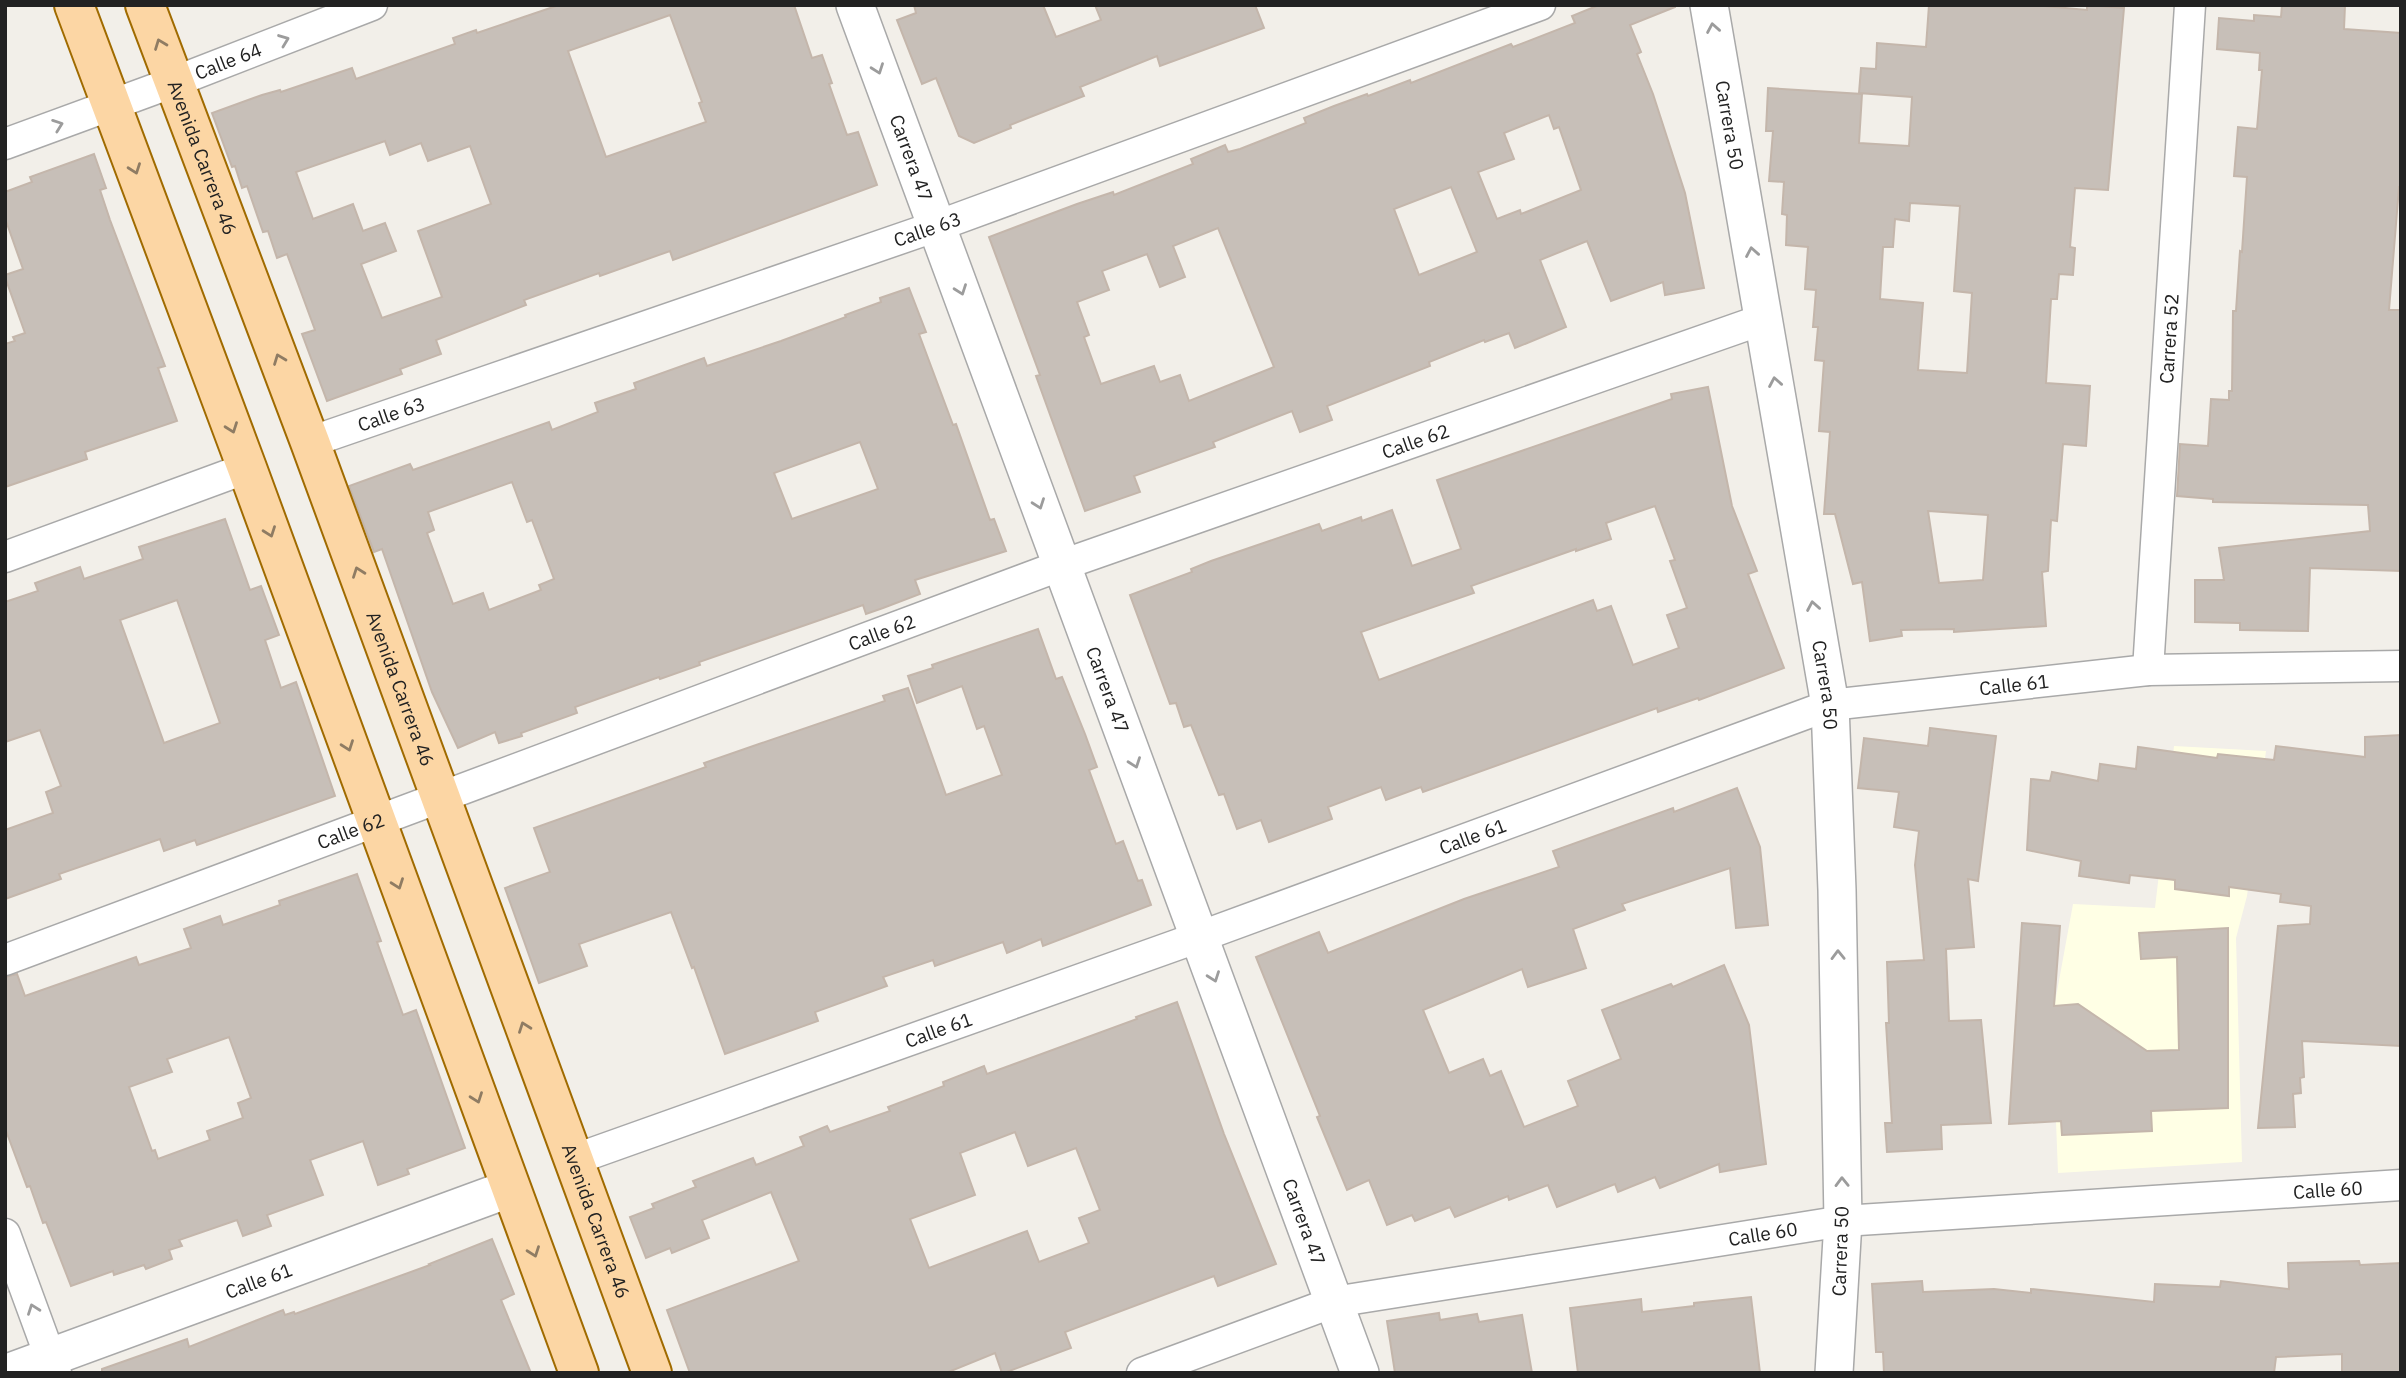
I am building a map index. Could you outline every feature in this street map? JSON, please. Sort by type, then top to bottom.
[{"type":"main road","points":[[74,5],[579,1373]]},
{"type":"main road","name":"Avenida Carrera 46","points":[[145,5],[310,442],[652,1373]]},
{"type":"street","name":"Calle 64","points":[[5,144],[372,5]]},
{"type":"street","name":"Carrera 47","points":[[855,5],[1360,1373]]},
{"type":"street","name":"Calle 63","points":[[310,442],[937,226],[1540,5]]},
{"type":"street","name":"Carrera 50","points":[[1709,5],[1830,705],[1838,903],[1843,1221],[1834,1373]]},
{"type":"street","name":"Carrera 52","points":[[2147,670],[2190,5]]},
{"type":"street","name":"Calle 62","points":[[5,960],[1062,565],[1764,319]]},
{"type":"street","points":[[5,557],[247,468]]},
{"type":"street","name":"Calle 61","points":[[573,1160],[1199,937],[1830,705],[2147,670],[2401,666]]},
{"type":"street","name":"Calle 60","points":[[1142,1373],[1334,1302],[1843,1221],[2401,1185]]},
{"type":"street","name":"Calle 61","points":[[8,1373],[53,1365],[511,1188]]},
{"type":"street","points":[[5,1234],[53,1365]]},
{"type":"shaded area","points":[[2174,746],[2266,751],[2247,896],[2236,938],[2242,1162],[2058,1173],[2052,1019],[2073,904],[2155,908]]},
{"type":"building","points":[[559,5],[794,5],[812,58],[822,55],[847,135],[858,132],[877,185],[673,260],[670,251],[524,300],[526,305],[436,340],[441,354],[400,369],[402,374],[327,401],[302,334],[315,330],[287,254],[277,258],[268,231],[263,232],[247,186],[242,188],[212,113],[352,68],[356,79],[455,44],[453,38],[476,30],[477,33]],"holes":[[[670,15],[702,102],[699,103],[706,122],[606,157],[568,51]],[[385,141],[390,155],[421,143],[428,161],[470,146],[491,204],[418,231],[442,297],[382,318],[361,264],[396,251],[385,223],[363,231],[353,204],[313,219],[296,172]]]},
{"type":"building","points":[[914,5],[1043,5],[1056,37],[1101,20],[1095,5],[1255,5],[1264,28],[1160,66],[1157,56],[1080,87],[1084,96],[1010,125],[1011,128],[974,143],[959,136],[936,78],[922,84],[897,20],[916,13]]},
{"type":"building","points":[[1599,5],[1675,5],[1630,25],[1641,52],[1637,54],[1685,193],[1704,288],[1665,295],[1663,282],[1611,301],[1587,241],[1540,260],[1566,327],[1515,348],[1509,333],[1485,342],[1484,340],[1429,362],[1430,366],[1327,406],[1332,420],[1300,432],[1292,411],[1213,442],[1215,447],[1134,476],[1140,492],[1085,511],[1036,376],[1040,375],[989,237],[1077,204],[1113,192],[1114,195],[1193,164],[1191,159],[1225,145],[1228,152],[1240,149],[1306,123],[1304,118],[1334,106],[1410,80],[1411,83],[1511,44],[1513,47],[1575,23],[1572,16]],"holes":[[[1549,115],[1554,129],[1559,127],[1581,190],[1521,214],[1520,210],[1497,219],[1478,172],[1514,159],[1504,133]],[[1451,187],[1477,252],[1419,275],[1394,209]],[[1218,228],[1274,367],[1189,401],[1180,375],[1160,382],[1154,366],[1101,384],[1084,337],[1089,335],[1077,302],[1109,290],[1102,271],[1147,254],[1160,287],[1185,277],[1173,246]]]},
{"type":"building","points":[[1929,5],[2033,5],[2087,10],[2087,5],[2124,8],[2108,190],[2075,188],[2070,247],[2075,248],[2073,275],[2059,274],[2057,299],[2051,299],[2046,383],[2090,386],[2086,446],[2063,444],[2057,521],[2051,520],[2048,571],[2042,572],[2046,626],[1954,632],[1954,629],[1901,630],[1902,636],[1870,641],[1862,582],[1853,584],[1835,514],[1824,514],[1830,432],[1819,431],[1824,361],[1815,360],[1818,327],[1813,327],[1816,290],[1805,289],[1808,247],[1786,245],[1787,215],[1782,214],[1784,182],[1769,181],[1773,131],[1766,131],[1768,88],[1862,94],[1859,143],[1909,146],[1912,97],[1859,93],[1861,68],[1876,69],[1877,43],[1926,47]],"holes":[[[1910,203],[1960,206],[1954,291],[1972,293],[1967,373],[1918,370],[1923,303],[1880,299],[1883,247],[1893,247],[1895,219],[1909,221]],[[1928,511],[1988,515],[1983,580],[1939,583]]]},
{"type":"building","points":[[2282,5],[2345,5],[2344,29],[2401,33],[2401,187],[2389,310],[2401,310],[2401,571],[2310,568],[2308,631],[2240,630],[2240,623],[2195,622],[2195,580],[2224,580],[2219,548],[2370,531],[2368,505],[2213,502],[2213,499],[2177,496],[2180,444],[2208,446],[2211,399],[2229,400],[2229,391],[2232,391],[2233,311],[2236,311],[2247,177],[2234,176],[2238,127],[2257,129],[2262,70],[2259,70],[2260,53],[2217,49],[2219,18],[2254,21],[2254,15],[2281,17]]},
{"type":"building","points":[[94,154],[106,188],[100,190],[165,366],[158,368],[177,421],[85,452],[87,459],[5,487],[5,344],[15,341],[13,337],[25,333],[5,277],[23,269],[5,218],[5,192],[32,182],[30,177]]},
{"type":"building","points":[[909,288],[926,332],[919,334],[953,425],[956,424],[990,520],[994,519],[1006,551],[915,580],[920,594],[883,608],[866,614],[863,605],[699,662],[700,665],[575,707],[577,713],[521,733],[522,736],[499,743],[495,732],[458,748],[432,692],[382,549],[374,552],[349,486],[410,464],[413,470],[549,422],[552,430],[598,412],[595,403],[636,389],[634,383],[704,358],[707,366],[781,341],[881,302],[880,298]],"holes":[[[860,442],[878,489],[792,519],[774,473]],[[512,482],[527,522],[532,520],[554,579],[539,585],[541,590],[489,610],[483,593],[453,604],[427,533],[434,530],[428,512]]]},
{"type":"building","points":[[1708,387],[1732,506],[1757,571],[1748,574],[1784,668],[1699,700],[1698,698],[1658,712],[1657,708],[1423,792],[1421,787],[1386,800],[1381,787],[1328,807],[1332,819],[1269,842],[1261,820],[1237,829],[1224,794],[1219,795],[1191,725],[1184,727],[1176,703],[1170,704],[1130,595],[1192,572],[1191,569],[1211,561],[1319,524],[1322,531],[1361,517],[1362,521],[1392,510],[1412,566],[1461,549],[1437,480],[1672,399],[1671,394]],"holes":[[[1655,506],[1675,560],[1670,561],[1687,608],[1667,615],[1679,648],[1633,665],[1611,606],[1597,611],[1593,600],[1379,680],[1361,632],[1474,593],[1471,586],[1611,539],[1606,523]]]},
{"type":"building","points":[[225,519],[250,590],[261,586],[279,635],[265,640],[281,688],[296,682],[335,796],[197,845],[195,840],[164,851],[160,839],[59,874],[61,879],[5,899],[5,830],[53,813],[46,792],[61,786],[40,730],[5,742],[5,602],[38,591],[35,583],[80,567],[84,579],[143,559],[139,547]],"holes":[[[177,600],[220,723],[164,743],[120,620]]]},
{"type":"building","points":[[1038,629],[1056,679],[1062,677],[1097,767],[1089,770],[1116,844],[1123,841],[1138,881],[1142,880],[1151,905],[1043,946],[1041,939],[1007,953],[1003,942],[935,966],[933,960],[883,977],[887,986],[815,1012],[818,1021],[725,1054],[671,912],[579,944],[587,966],[539,983],[505,888],[550,872],[534,828],[706,767],[704,763],[885,701],[883,696],[908,688],[946,795],[1002,775],[984,726],[977,729],[962,686],[917,703],[908,676],[933,668],[932,665]]},
{"type":"building","points":[[1930,728],[1996,736],[1978,881],[1968,879],[1974,947],[1946,949],[1949,1021],[1981,1020],[1991,1123],[1941,1125],[1942,1149],[1887,1152],[1885,1123],[1892,1123],[1886,1023],[1889,1023],[1887,962],[1924,960],[1915,865],[1919,831],[1894,827],[1899,792],[1858,788],[1864,738],[1928,746]]},
{"type":"building","points":[[2401,735],[2401,1046],[2302,1041],[2304,1077],[2300,1078],[2301,1093],[2293,1094],[2295,1127],[2258,1128],[2278,926],[2310,924],[2311,906],[2280,902],[2281,894],[2229,887],[2229,896],[2175,889],[2175,880],[2130,875],[2129,883],[2079,876],[2081,861],[2027,850],[2031,779],[2050,781],[2052,772],[2098,781],[2100,764],[2136,769],[2138,747],[2217,758],[2218,754],[2274,760],[2276,746],[2365,757],[2365,737]]},
{"type":"building","points":[[1737,788],[1760,847],[1768,925],[1736,928],[1730,868],[1622,904],[1625,910],[1573,929],[1586,968],[1528,987],[1522,969],[1423,1010],[1449,1073],[1483,1059],[1490,1076],[1501,1071],[1524,1127],[1578,1106],[1568,1081],[1621,1059],[1602,1010],[1671,984],[1673,987],[1724,965],[1749,1025],[1766,1164],[1720,1172],[1719,1164],[1660,1188],[1655,1177],[1618,1192],[1615,1184],[1557,1207],[1548,1185],[1509,1200],[1508,1196],[1455,1217],[1450,1207],[1415,1221],[1412,1215],[1387,1225],[1369,1180],[1347,1190],[1256,957],[1319,932],[1328,953],[1464,899],[1559,867],[1553,851],[1673,808],[1674,812]]},
{"type":"building","points":[[357,874],[403,1015],[416,1010],[465,1148],[407,1169],[409,1174],[378,1185],[363,1141],[310,1160],[323,1195],[267,1215],[271,1226],[243,1236],[237,1220],[179,1240],[182,1246],[169,1250],[172,1259],[146,1269],[144,1265],[114,1275],[113,1271],[71,1286],[30,1186],[27,1187],[5,1128],[5,977],[17,974],[25,996],[136,957],[139,965],[191,948],[184,929],[220,916],[223,925],[280,905],[279,901]],"holes":[[[229,1037],[251,1098],[238,1103],[243,1118],[207,1131],[210,1140],[158,1159],[155,1150],[152,1151],[129,1087],[172,1072],[167,1059]]]},
{"type":"building","points":[[2022,923],[2060,926],[2054,1006],[2078,1004],[2147,1051],[2179,1050],[2177,957],[2141,959],[2139,933],[2228,928],[2228,1108],[2151,1111],[2152,1131],[2062,1135],[2061,1121],[2009,1124]]},
{"type":"building","points":[[1177,1002],[1224,1134],[1276,1264],[1218,1286],[1214,1276],[1065,1332],[1071,1348],[1004,1373],[995,1353],[946,1373],[690,1373],[667,1310],[799,1261],[771,1192],[702,1220],[709,1238],[672,1253],[670,1248],[646,1258],[630,1217],[654,1208],[652,1204],[696,1187],[693,1181],[753,1158],[756,1165],[804,1146],[800,1137],[827,1126],[830,1132],[890,1111],[888,1107],[944,1086],[943,1082],[984,1066],[987,1074],[1137,1019],[1136,1017]],"holes":[[[1015,1132],[1028,1166],[1076,1148],[1100,1210],[1079,1218],[1089,1243],[1039,1262],[1027,1231],[929,1268],[910,1219],[975,1195],[960,1153]]]},
{"type":"building","points":[[492,1239],[514,1294],[501,1300],[531,1373],[102,1373],[102,1369],[187,1339],[189,1347],[283,1310],[285,1315],[295,1314],[430,1265]]},
{"type":"building","points":[[2359,1261],[2360,1265],[2401,1263],[2401,1373],[2342,1373],[2342,1354],[2276,1357],[2274,1373],[1884,1373],[1883,1352],[1876,1352],[1872,1284],[1922,1281],[1923,1292],[1994,1289],[2031,1293],[2031,1289],[2154,1302],[2155,1284],[2220,1287],[2221,1281],[2289,1289],[2288,1263]]},
{"type":"building","points":[[1751,1297],[1760,1373],[1578,1373],[1570,1308],[1641,1299],[1642,1312]]},
{"type":"building","points":[[1439,1313],[1440,1320],[1477,1314],[1479,1322],[1522,1315],[1532,1373],[1395,1373],[1387,1321]]}]
